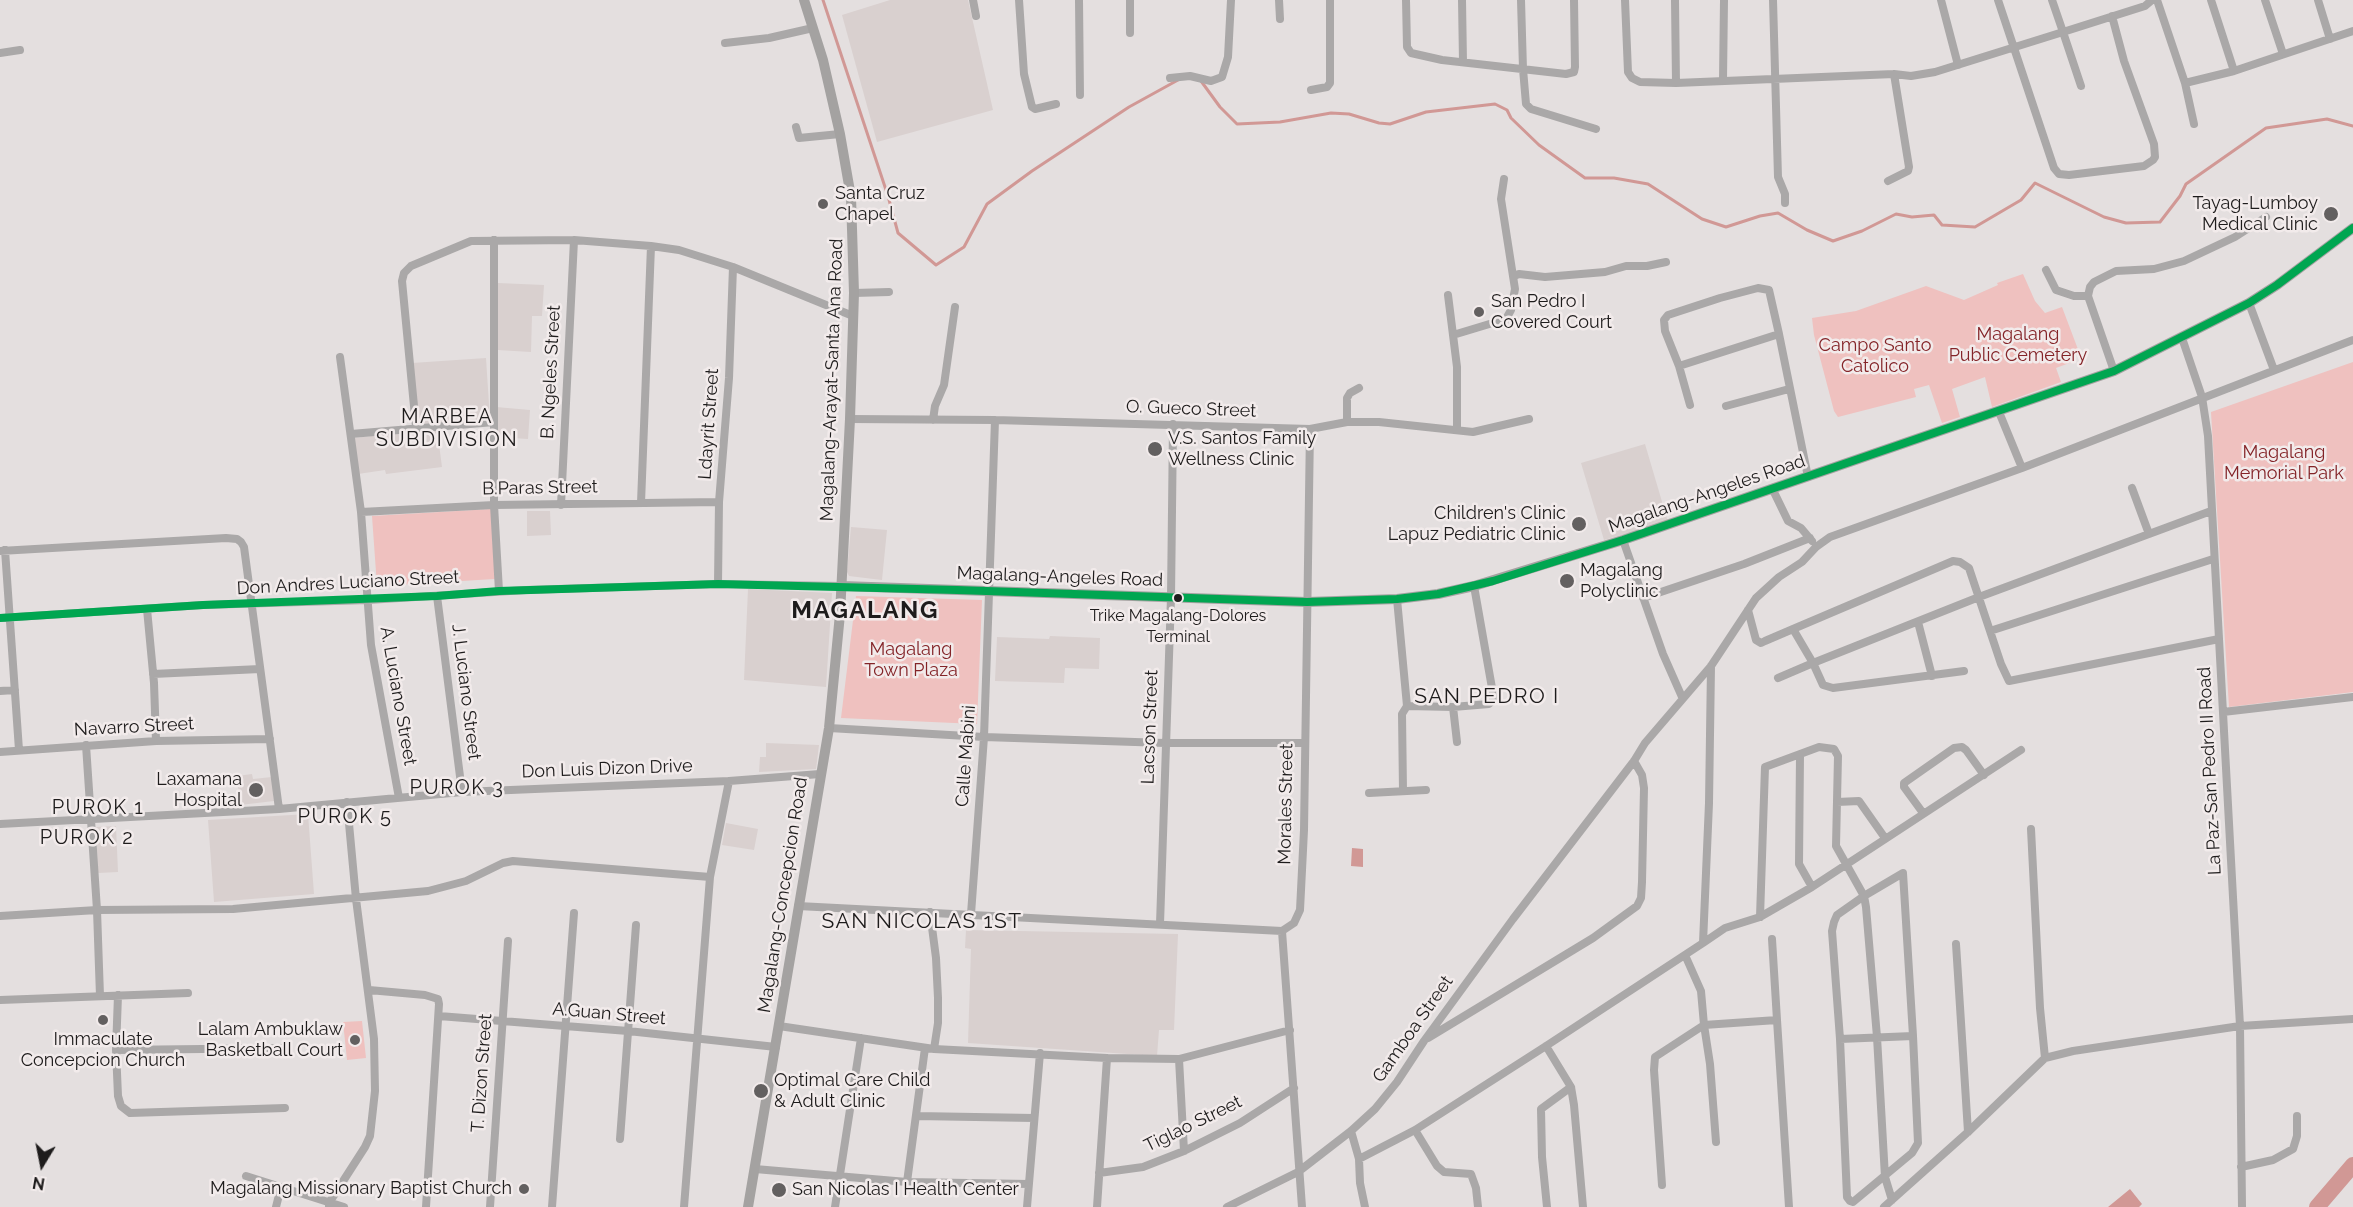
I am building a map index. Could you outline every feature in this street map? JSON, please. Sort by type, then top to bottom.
[{"type":"main road","name":"Magalang-Arayat-Santa Ana Road","points":[[804,0],[840,134],[851,197],[854,293],[842,586]]},
{"type":"main road","name":"Magalang-Angeles Road","points":[[842,586],[1307,602],[1397,599],[1438,594],[1474,586],[1623,540],[1999,412],[2114,370],[2249,303],[2353,228]]},
{"type":"main road","name":"Magalang-Concepcion Road","points":[[748,1207],[829,728],[842,586]]},
{"type":"street","points":[[972,0],[976,16]]},
{"type":"street","points":[[1019,0],[1024,74],[1032,107],[1035,109],[1056,104]]},
{"type":"street","points":[[1079,0],[1080,94]]},
{"type":"street","points":[[1130,0],[1130,33]]},
{"type":"street","points":[[1170,78],[1190,76],[1211,81],[1222,77],[1227,67],[1230,0]]},
{"type":"street","points":[[1279,0],[1280,18]]},
{"type":"street","points":[[1311,90],[1327,87],[1330,83],[1330,0]]},
{"type":"street","points":[[1406,0],[1408,51],[1418,56],[1560,74],[1574,72],[1574,0]]},
{"type":"street","points":[[1462,0],[1463,62]]},
{"type":"street","points":[[1521,0],[1526,104],[1531,109],[1596,129]]},
{"type":"street","points":[[1625,0],[1628,72],[1632,78],[1640,82],[1676,83],[1894,74],[1921,75],[2145,6],[2152,0]]},
{"type":"street","points":[[1675,0],[1676,83]]},
{"type":"street","points":[[1723,80],[1725,0]]},
{"type":"street","points":[[1773,0],[1778,177],[1785,194],[1785,203]]},
{"type":"street","points":[[1941,0],[1958,65]]},
{"type":"street","points":[[1998,0],[2056,172],[2069,175],[2144,166],[2153,160],[2154,144],[2124,61],[2112,16]]},
{"type":"street","points":[[2052,0],[2080,86]]},
{"type":"street","points":[[2157,0],[2185,83],[2194,124]]},
{"type":"street","points":[[2211,0],[2234,71]]},
{"type":"street","points":[[2265,0],[2283,54]]},
{"type":"street","points":[[2318,0],[2330,39]]},
{"type":"street","points":[[725,43],[769,38],[813,28]]},
{"type":"street","points":[[2185,83],[2234,71],[2353,31]]},
{"type":"street","points":[[0,53],[20,50]]},
{"type":"street","points":[[1888,182],[1908,171],[1909,167],[1894,74]]},
{"type":"street","points":[[796,127],[799,138],[840,134]]},
{"type":"street","points":[[1453,335],[1506,319],[1514,299],[1514,276],[1501,199],[1504,179]]},
{"type":"street","points":[[2114,370],[2088,296],[2090,287],[2108,274],[2126,269],[2154,269],[2184,261],[2235,237],[2266,218]]},
{"type":"street","points":[[494,240],[494,505],[499,591]]},
{"type":"street","points":[[416,427],[402,281],[404,273],[411,266],[471,241],[574,240],[679,250],[734,267],[853,316]]},
{"type":"street","name":"B. Ngeles Street","points":[[561,505],[574,240]]},
{"type":"street","points":[[641,503],[651,246]]},
{"type":"street","points":[[1514,276],[1519,274],[1537,278],[1605,272],[1626,266],[1647,266],[1666,262]]},
{"type":"street","name":"Ldayrit Street","points":[[718,584],[719,502],[729,378],[734,267]]},
{"type":"street","points":[[2046,270],[2056,290],[2074,296],[2088,296]]},
{"type":"street","points":[[1690,405],[1664,322],[1665,318],[1673,313],[1764,288],[1770,293],[1808,477]]},
{"type":"street","points":[[854,293],[889,292]]},
{"type":"street","points":[[1448,295],[1457,367],[1457,430]]},
{"type":"street","points":[[2249,303],[2274,370]]},
{"type":"street","points":[[933,420],[935,406],[944,385],[956,307]]},
{"type":"street","points":[[1679,366],[1779,334]]},
{"type":"street","name":"La Paz-San Pedro II Road","points":[[2182,338],[2202,397],[2207,421],[2240,1026],[2242,1207]]},
{"type":"street","name":"Gamboa Street","points":[[1227,1207],[1242,1203],[1298,1172],[1375,1110],[1584,824],[1634,761],[1645,743],[1682,697],[1711,666],[1756,597],[1802,562],[1815,547],[1830,537],[2022,468],[2353,340]]},
{"type":"street","name":"A. Luciano Street","points":[[340,357],[361,512],[371,645],[399,798]]},
{"type":"street","points":[[1347,422],[1347,398],[1359,388]]},
{"type":"street","points":[[1726,406],[1789,389]]},
{"type":"street","points":[[1999,412],[2022,468]]},
{"type":"street","name":"O. Gueco Street","points":[[850,419],[995,420],[1310,429],[1347,422],[1402,424],[1473,432],[1529,419]]},
{"type":"street","name":"Calle Mabini","points":[[971,914],[984,736],[995,420]]},
{"type":"street","points":[[351,434],[494,422]]},
{"type":"street","name":"Lacson Street","points":[[1160,924],[1171,597],[1173,424]]},
{"type":"street","name":"Morales Street","points":[[1282,931],[1294,923],[1300,910],[1304,830],[1310,429]]},
{"type":"street","points":[[1772,488],[1788,521],[1801,528],[1815,547]]},
{"type":"street","points":[[2132,488],[2149,534]]},
{"type":"street","name":"B.Paras Street","points":[[361,512],[494,505],[719,502]]},
{"type":"street","points":[[1778,678],[1978,597],[2211,511]]},
{"type":"street","points":[[1642,598],[1744,564],[1810,538]]},
{"type":"street","points":[[19,750],[11,616],[2,551],[135,544],[165,540],[237,539],[244,547],[279,809]]},
{"type":"street","points":[[1623,540],[1642,598],[1682,697]]},
{"type":"street","points":[[1990,631],[2213,559]]},
{"type":"street","points":[[1748,610],[1755,638],[1758,642],[1766,641],[1953,561],[1960,562],[1969,568],[2006,677],[2013,681],[2219,639]]},
{"type":"street","name":"Don Andres Luciano Street","points":[[0,618],[203,605],[368,600],[499,591],[718,584],[842,586]]},
{"type":"street","points":[[1407,705],[1453,707],[1489,704],[1493,700],[1474,586]]},
{"type":"street","name":"J. Luciano Street","points":[[437,596],[462,792]]},
{"type":"street","points":[[1397,599],[1407,705],[1402,714],[1403,791]]},
{"type":"street","points":[[147,609],[156,741]]},
{"type":"street","points":[[1918,622],[1932,676]]},
{"type":"street","points":[[1793,629],[1823,685],[1833,688],[1964,671]]},
{"type":"street","points":[[1703,943],[1709,803],[1711,666]]},
{"type":"street","points":[[153,674],[260,669]]},
{"type":"street","points":[[0,691],[15,690]]},
{"type":"street","points":[[2223,712],[2353,697]]},
{"type":"street","points":[[1453,707],[1457,742]]},
{"type":"street","points":[[829,728],[1165,743],[1304,743]]},
{"type":"street","name":"Navarro Street","points":[[0,753],[156,741],[270,740]]},
{"type":"street","points":[[86,745],[100,996]]},
{"type":"street","points":[[1760,917],[1764,771],[1767,765],[1819,747],[1834,749],[1837,752],[1836,846],[1864,896],[1877,1037],[1885,1177],[1892,1200]]},
{"type":"street","points":[[1923,813],[1904,787],[1904,783],[1954,748],[1962,747],[1966,750],[1984,775]]},
{"type":"street","points":[[1359,1159],[1414,1130],[1725,928],[1760,917],[1812,887],[2021,750]]},
{"type":"street","points":[[1800,755],[1799,864],[1812,887]]},
{"type":"street","points":[[1424,1041],[1593,938],[1637,906],[1641,898],[1642,882],[1644,788],[1642,775],[1634,761]]},
{"type":"street","name":"Don Luis Dizon Drive","points":[[0,824],[279,809],[462,792],[729,781],[820,774]]},
{"type":"street","points":[[684,1207],[710,877],[729,781]]},
{"type":"street","points":[[1369,793],[1426,790]]},
{"type":"street","points":[[1837,802],[1859,801],[1885,838]]},
{"type":"street","points":[[329,1205],[365,1148],[370,1136],[375,1064],[369,990],[356,899],[347,802]]},
{"type":"street","points":[[2031,830],[2040,1008],[2045,1058]]},
{"type":"street","points":[[0,916],[97,910],[233,909],[356,899],[450,887],[503,863],[513,861],[710,877]]},
{"type":"street","points":[[1903,873],[1913,1036],[1918,1143],[1912,1153],[1885,1177],[1858,1200],[1850,1201],[1847,1197],[1840,1039],[1832,931],[1837,915],[1903,873]]},
{"type":"street","points":[[798,906],[1282,931],[1302,1207]]},
{"type":"street","points":[[907,1182],[916,1116],[930,1048],[938,1023],[936,958],[930,912]]},
{"type":"street","points":[[552,1207],[573,913]]},
{"type":"street","points":[[620,1139],[636,925]]},
{"type":"street","points":[[1772,939],[1790,1207]]},
{"type":"street","name":"T. Dizon Street","points":[[490,1207],[508,941]]},
{"type":"street","points":[[1956,944],[1968,1132]]},
{"type":"street","points":[[1685,955],[1701,991],[1716,1142]]},
{"type":"street","points":[[369,990],[438,999],[439,1016],[426,1207]]},
{"type":"street","points":[[0,1000],[188,993]]},
{"type":"street","points":[[118,995],[116,1050],[118,1096],[121,1106],[130,1113],[285,1108]]},
{"type":"street","name":"A.Guan Street","points":[[439,1016],[628,1031],[776,1047]]},
{"type":"street","points":[[1884,1207],[1968,1132],[2045,1058],[2073,1051],[2240,1026],[2353,1018]]},
{"type":"street","points":[[1662,1185],[1655,1057],[1704,1025],[1777,1020]]},
{"type":"street","points":[[778,1026],[930,1048],[1107,1058],[1179,1059],[1290,1030]]},
{"type":"street","points":[[1840,1039],[1913,1036]]},
{"type":"street","points":[[835,1207],[861,1038]]},
{"type":"street","points":[[1546,1046],[1571,1087],[1583,1207]]},
{"type":"street","points":[[116,1050],[288,1048]]},
{"type":"street","points":[[1027,1207],[1040,1053]]},
{"type":"street","points":[[1097,1207],[1107,1058]]},
{"type":"street","points":[[1179,1059],[1184,1151]]},
{"type":"street","points":[[1547,1207],[1541,1109],[1571,1087]]},
{"type":"street","name":"Tiglao Street","points":[[1099,1173],[1143,1167],[1184,1151],[1239,1123],[1294,1088]]},
{"type":"street","points":[[916,1116],[1034,1118]]},
{"type":"street","points":[[2241,1167],[2273,1160],[2293,1149],[2297,1136],[2297,1116]]},
{"type":"street","points":[[1414,1130],[1437,1166],[1444,1172],[1471,1174],[1476,1188],[1478,1207]]},
{"type":"street","points":[[1351,1131],[1359,1159],[1360,1183],[1365,1207]]},
{"type":"street","points":[[755,1169],[907,1182],[1029,1184]]},
{"type":"street","points":[[246,1176],[281,1186],[329,1205],[344,1207]]},
{"type":"street","points":[[276,1207],[281,1186]]},
{"type":"shaded area","points":[[890,0],[968,0],[993,110],[877,142],[842,15]]},
{"type":"shaded area","points":[[498,283],[544,285],[542,316],[532,316],[531,352],[498,350]]},
{"type":"shaded area","points":[[486,358],[490,420],[417,425],[412,363]]},
{"type":"shaded area","points":[[496,407],[530,410],[528,439],[496,437]]},
{"type":"shaded area","points":[[437,429],[442,467],[386,474],[385,470],[358,474],[354,438]]},
{"type":"shaded area","points":[[1645,444],[1668,522],[1604,540],[1581,463]]},
{"type":"shaded area","points":[[527,511],[550,511],[551,535],[527,536]]},
{"type":"shaded area","points":[[851,527],[887,530],[882,580],[849,576],[847,572]]},
{"type":"shaded area","points":[[748,589],[832,593],[826,687],[744,680]]},
{"type":"shaded area","points":[[1050,636],[1100,638],[1099,669],[1065,668],[1064,683],[995,681],[997,637],[1049,639]]},
{"type":"shaded area","points":[[766,743],[819,745],[816,769],[759,772],[760,757],[766,757]]},
{"type":"shaded area","name":"Laxamana Hospital","points":[[252,774],[253,779],[272,777],[274,801],[240,805],[237,776]]},
{"type":"shaded area","points":[[308,814],[314,894],[214,902],[208,820]]},
{"type":"shaded area","points":[[726,823],[758,829],[754,850],[722,845]]},
{"type":"shaded area","points":[[116,826],[118,872],[98,873],[96,827]]},
{"type":"shaded area","points":[[1352,848],[1363,849],[1363,867],[1351,866]]},
{"type":"shaded area","points":[[966,930],[1178,934],[1174,1030],[1159,1030],[1157,1056],[968,1043],[971,949],[965,948]]},
{"type":"shaded area","points":[[2130,1189],[2142,1204],[2139,1207],[2108,1207]]},
{"type":"green space","name":"Campo Santo Catolico","points":[[2023,274],[2035,301],[2045,313],[2062,307],[2079,352],[2070,356],[2072,362],[2056,368],[2061,382],[1992,407],[1985,377],[1952,389],[1960,417],[1942,423],[1929,385],[1914,389],[1916,397],[1838,417],[1834,411],[1814,335],[1812,318],[1856,311],[1926,286],[1964,300],[1998,285],[1997,283]]},
{"type":"green space","name":"Magalang Memorial Park","points":[[2353,362],[2353,692],[2229,707],[2211,412]]},
{"type":"green space","points":[[491,509],[495,579],[377,586],[372,516]]},
{"type":"green space","name":"Magalang Town Plaza","points":[[856,596],[982,600],[977,724],[841,718]]},
{"type":"green space","name":"Lalam Ambuklaw Basketball Court","points":[[362,1021],[366,1058],[347,1060],[343,1022]]},
{"type":"waterway","points":[[823,0],[888,196],[898,233],[936,265],[964,247],[987,204],[1032,171],[1129,107],[1178,80]]},
{"type":"waterway","points":[[1201,81],[1220,107],[1237,124],[1280,122],[1331,113],[1349,114],[1390,124],[1426,112],[1495,104],[1507,110],[1511,118],[1539,145],[1585,178],[1614,178],[1648,184],[1702,219],[1726,227],[1778,213],[1807,230],[1833,241],[1862,231],[1896,214],[1912,217],[1934,215],[1942,225],[1975,227],[2021,200],[2035,183],[2104,217],[2126,223],[2160,222],[2180,196],[2186,184],[2266,128],[2327,119],[2353,126]]},
{"type":"waterway","points":[[2317,1207],[2353,1165]]},
{"type":"transit line","points":[[0,618],[203,605],[437,596],[499,591],[718,584],[1307,602],[1397,599],[1438,594],[1493,581],[1623,540],[2114,371],[2249,303],[2353,228]]},
{"type":"place","name":"Santa Cruz Chapel","points":[[823,204]]},
{"type":"place","name":"Tayag-Lumboy Medical Clinic","points":[[2331,214]]},
{"type":"place","name":"San Pedro I Covered Court","points":[[1479,312]]},
{"type":"place","name":"V.S. Santos Family Wellness Clinic","points":[[1155,449]]},
{"type":"place","name":"Children's Clinic Lapuz Pediatric Clinic","points":[[1579,524]]},
{"type":"place","name":"Magalang Polyclinic","points":[[1567,581]]},
{"type":"place","name":"Trike Magalang-Dolores Terminal","points":[[1178,598]]},
{"type":"place","name":"Laxamana Hospital","points":[[256,790]]},
{"type":"place","name":"Immaculate Concepcion Church","points":[[103,1020]]},
{"type":"place","name":"Lalam Ambuklaw Basketball Court","points":[[355,1040]]},
{"type":"place","name":"Optimal Care Child & Adult Clinic","points":[[761,1091]]},
{"type":"place","name":"Magalang Missionary Baptist Church","points":[[524,1189]]},
{"type":"place","name":"San Nicolas I Health Center","points":[[779,1190]]},
{"type":"district","name":"MARBEA SUBDIVISION","points":[[447,428]]},
{"type":"district","name":"MAGALANG","points":[[865,611]]},
{"type":"district","name":"SAN PEDRO I","points":[[1487,697]]},
{"type":"district","name":"PUROK 3","points":[[457,788]]},
{"type":"district","name":"PUROK 1","points":[[98,808]]},
{"type":"district","name":"PUROK 5","points":[[345,817]]},
{"type":"district","name":"PUROK 2","points":[[87,838]]},
{"type":"district","name":"SAN NICOLAS 1ST","points":[[922,922]]},
{"type":"park label","name":"Magalang Public Cemetery","points":[[2018,345]]}]
